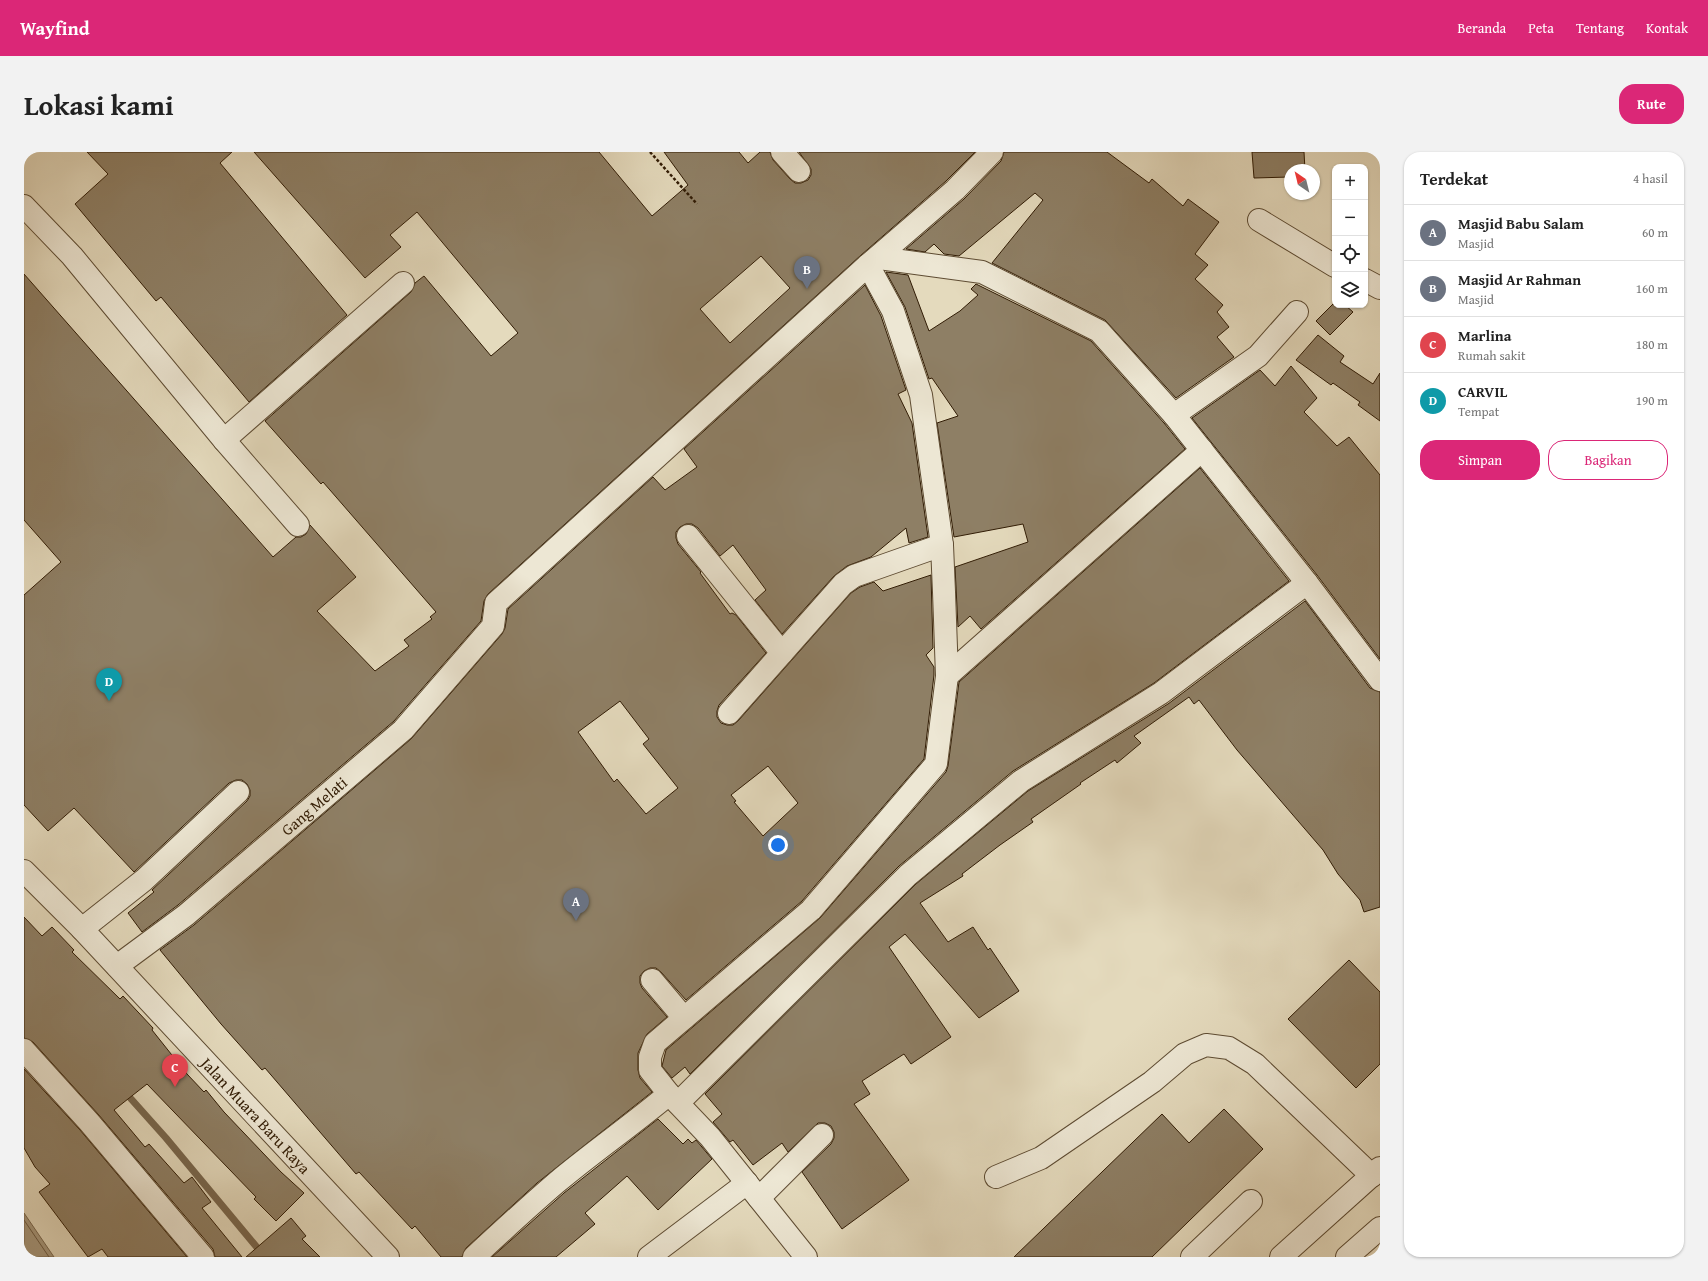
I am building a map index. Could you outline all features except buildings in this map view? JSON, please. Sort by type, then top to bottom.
[{"type":"street","points":[[782,152],[799,171]]},
{"type":"street","points":[[873,262],[955,190],[992,152]]},
{"type":"street","points":[[24,206],[72,256],[224,440],[298,525]]},
{"type":"street","points":[[1259,220],[1332,264]]},
{"type":"street","points":[[873,262],[982,272],[1099,331],[1174,415],[1307,583],[1380,680]]},
{"type":"street","points":[[806,1257],[710,1137],[673,1098],[650,1070],[650,1057],[655,1043],[811,910],[936,764],[947,676],[942,545],[922,395],[893,311],[873,262]]},
{"type":"street","name":"Gang Melati","points":[[117,966],[186,915],[402,730],[494,626],[496,603],[873,262]]},
{"type":"street","points":[[1368,282],[1380,288]]},
{"type":"street","points":[[224,440],[403,283]]},
{"type":"street","points":[[1174,415],[1258,356],[1297,312]]},
{"type":"street","points":[[947,676],[1202,450]]},
{"type":"street","points":[[688,536],[782,653]]},
{"type":"street","points":[[729,713],[843,584],[854,576],[942,545]]},
{"type":"street","points":[[474,1257],[555,1184],[616,1135],[673,1098],[908,875],[1021,781],[1162,693],[1307,583]]},
{"type":"street","points":[[82,929],[144,880],[238,792]]},
{"type":"street","name":"Jalan Muara Baru Raya","points":[[24,871],[117,966],[388,1257]]},
{"type":"street","points":[[652,980],[684,1018]]},
{"type":"street","points":[[996,1177],[1041,1158],[1152,1082],[1185,1054],[1206,1045],[1228,1048],[1255,1064],[1376,1172],[1281,1257]]},
{"type":"street","points":[[24,1050],[89,1122],[203,1257]]},
{"type":"street","points":[[649,1257],[753,1191],[822,1135]]},
{"type":"street","points":[[1192,1257],[1251,1201]]},
{"type":"street","points":[[1347,1257],[1380,1228]]},
{"type":"path","points":[[650,152],[698,204]]},
{"type":"water","points":[[24,1213],[54,1257],[24,1257]]},
{"type":"waterway","points":[[124,1091],[166,1138],[265,1257]]},
{"type":"place","name":"Masjid Ar Rahman","points":[[807,289]]},
{"type":"place","name":"CARVIL","points":[[109,701]]},
{"type":"place","name":"Masjid Babu Salam","points":[[576,921]]},
{"type":"place","name":"Marlina","points":[[175,1087]]}]
